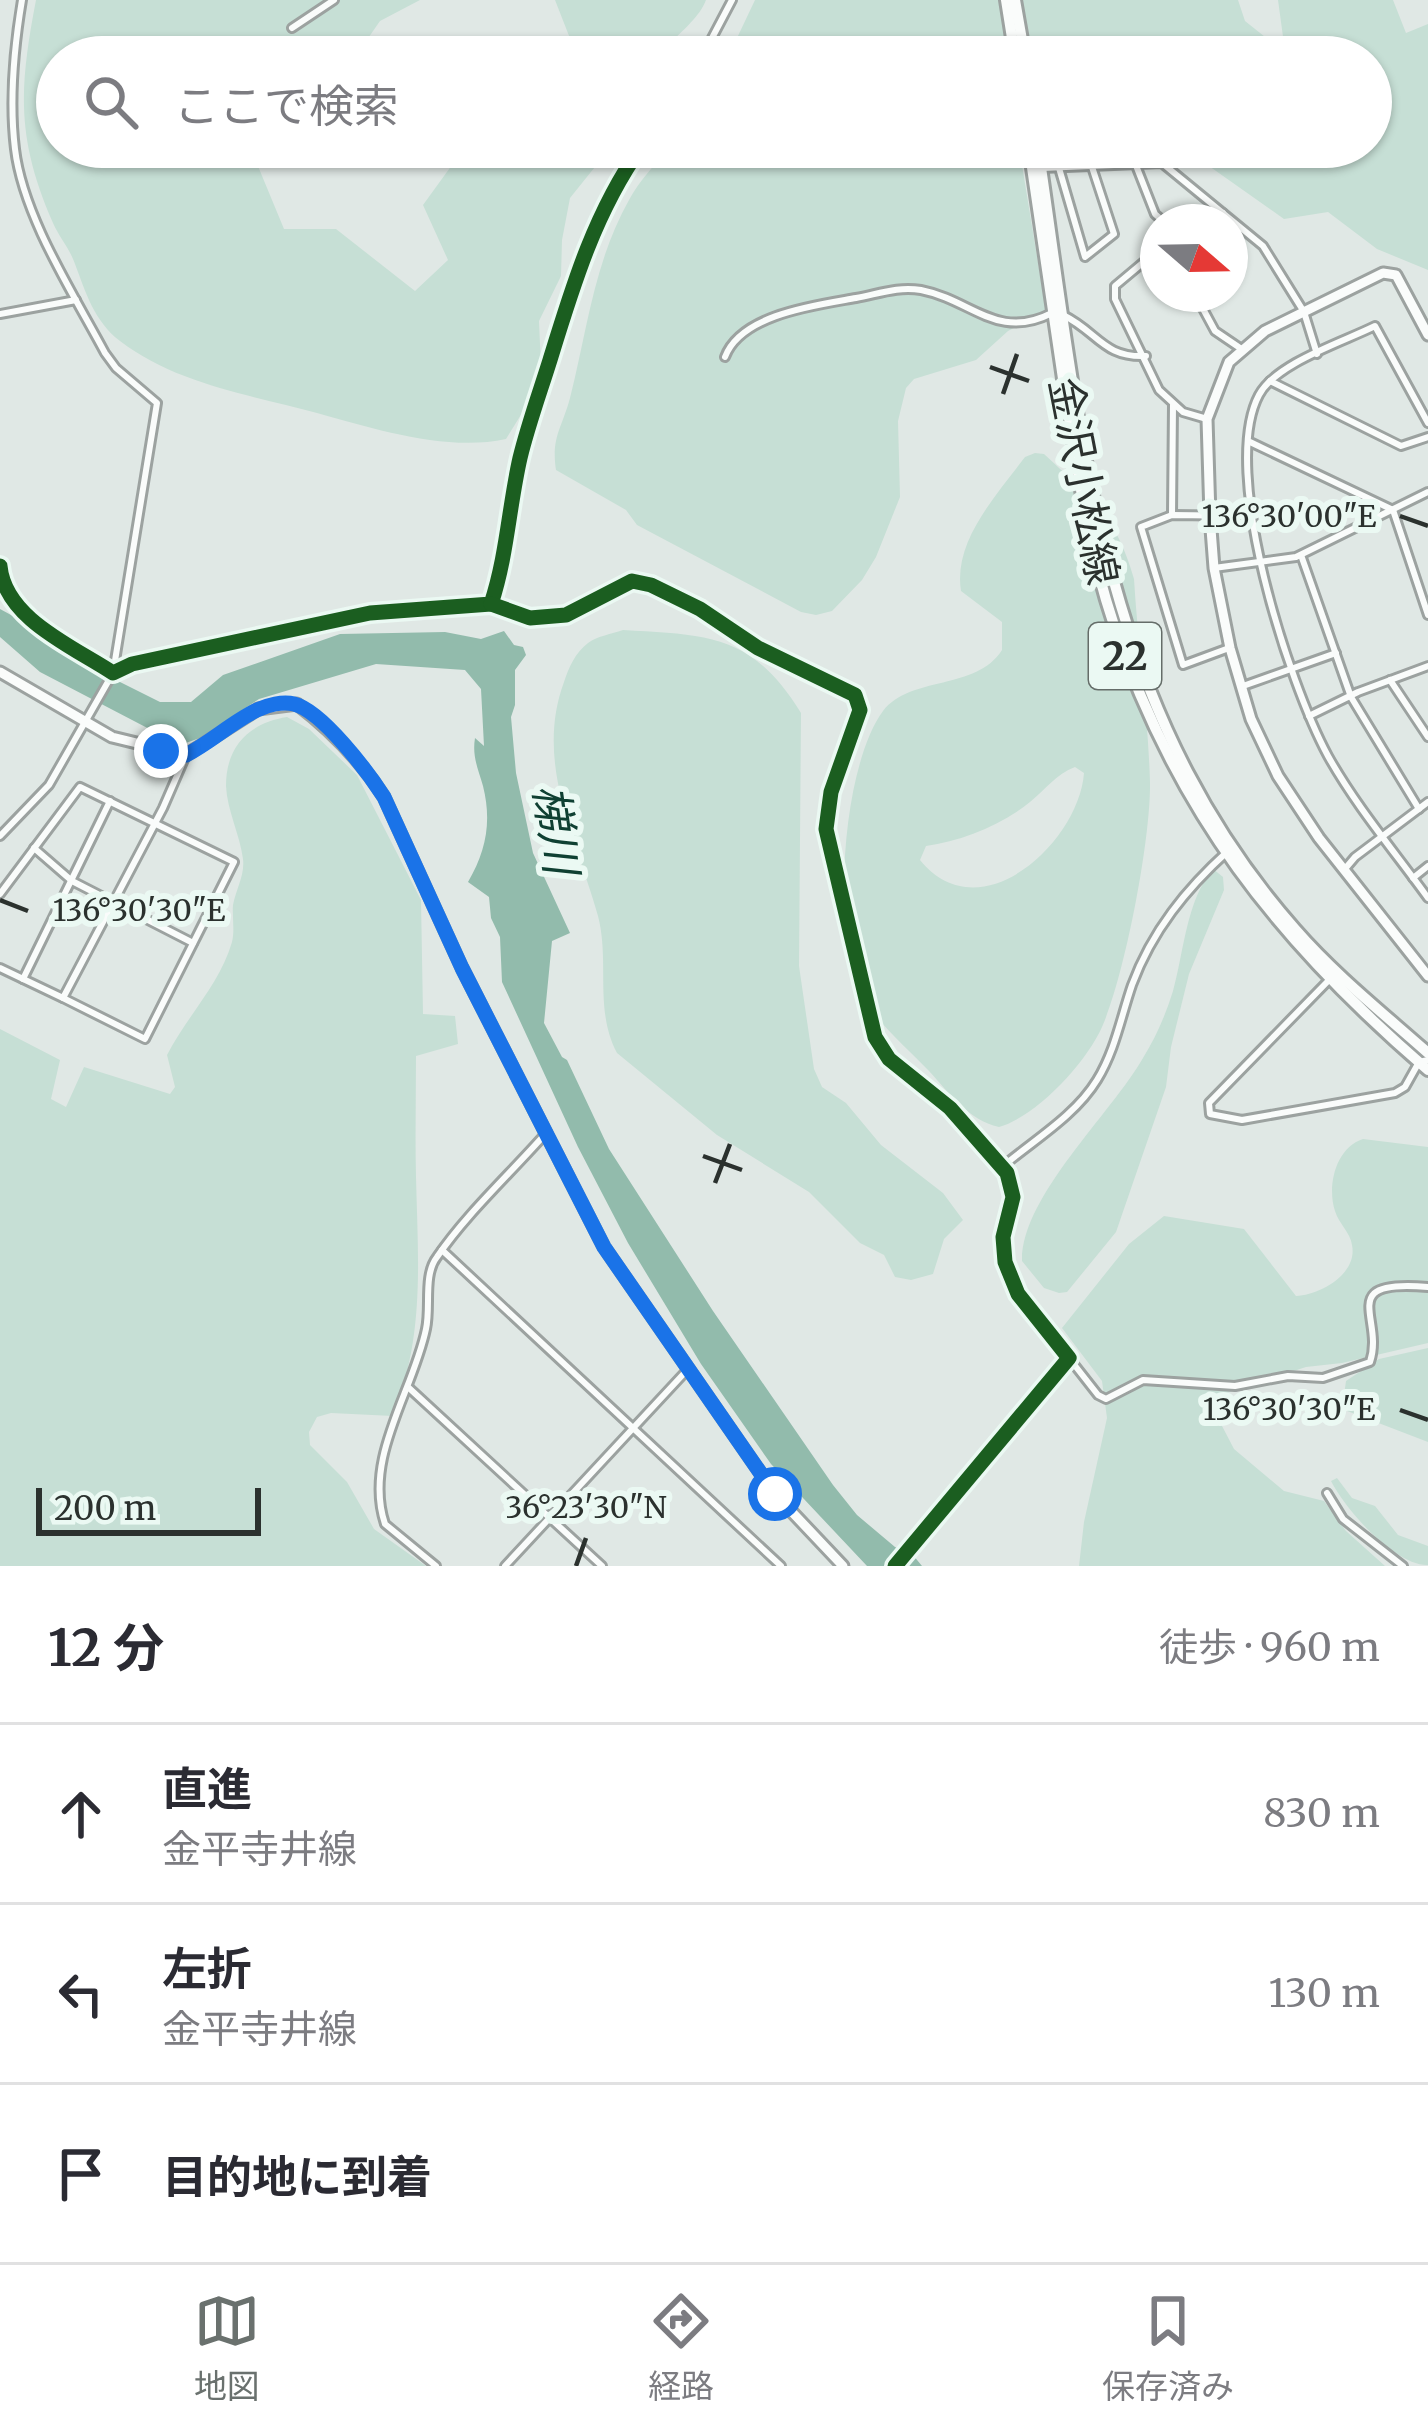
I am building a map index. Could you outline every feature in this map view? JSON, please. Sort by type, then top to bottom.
[{"type":"main road","points":[[1006,0],[1012,36]]},
{"type":"main road","points":[[1016,0],[1022,36]]},
{"type":"main road","name":"金沢小松線","points":[[1033,168],[1093,498],[1129,640],[1178,753],[1229,850],[1333,976],[1426,1061]]},
{"type":"main road","name":"金沢小松線","points":[[1042,169],[1058,314]]},
{"type":"main road","points":[[1428,335],[1396,275],[1390,273],[1265,331],[1240,349],[1220,380],[1207,419],[1214,568],[1251,719],[1294,804],[1428,976]]},
{"type":"main road","points":[[0,672],[112,736],[186,755],[258,709],[297,704],[367,771],[384,797],[462,968],[604,1247],[775,1494],[844,1566]]},
{"type":"street","points":[[0,836],[49,785],[113,674],[157,403],[116,368],[76,300],[30,202],[15,148],[14,68],[22,0]]},
{"type":"street","points":[[292,28],[334,0]]},
{"type":"street","points":[[713,36],[732,0]]},
{"type":"street","points":[[491,604],[500,578],[520,457],[572,287],[597,219],[626,168]]},
{"type":"street","points":[[1042,169],[1047,168]]},
{"type":"street","points":[[1059,168],[1085,257],[1114,234],[1092,168]]},
{"type":"street","points":[[1137,168],[1152,204]]},
{"type":"street","points":[[1168,168],[1212,204]]},
{"type":"street","points":[[1248,234],[1263,246],[1304,312],[1317,355]]},
{"type":"street","points":[[1140,265],[1115,286],[1115,299],[1146,356],[1148,371],[1173,405],[1207,419]]},
{"type":"street","points":[[725,357],[729,346],[746,333],[794,308],[896,288],[925,291],[1011,325],[1058,314],[1113,353],[1146,356]]},
{"type":"street","points":[[0,314],[76,300]]},
{"type":"street","points":[[1204,312],[1214,331],[1240,349]]},
{"type":"street","points":[[1428,423],[1376,326],[1285,369],[1270,381],[1258,396],[1250,442],[1253,516],[1261,562],[1290,669],[1329,757],[1428,898]]},
{"type":"street","points":[[1270,381],[1401,446],[1428,437]]},
{"type":"street","points":[[1172,515],[1173,405]]},
{"type":"street","points":[[1250,442],[1393,510],[1428,615]]},
{"type":"street","points":[[1214,568],[1301,555],[1428,492]]},
{"type":"street","points":[[1230,648],[1183,665],[1141,527],[1172,515],[1253,516]]},
{"type":"street","points":[[1301,555],[1351,697],[1419,809]]},
{"type":"street","points":[[0,572],[19,610],[113,674]]},
{"type":"street","points":[[113,674],[132,664],[370,613],[491,604],[530,618],[566,615],[632,581],[651,585],[700,609],[758,648],[855,695],[860,710],[830,792],[826,829],[875,1037],[889,1059],[950,1108],[1002,1167],[1013,1197],[1003,1237],[1005,1262],[1018,1294],[1098,1395],[1106,1400],[1143,1379],[1225,1386],[1288,1376],[1323,1378],[1370,1362],[1366,1308],[1372,1296],[1387,1288],[1428,1287]]},
{"type":"street","points":[[1242,686],[1336,653]]},
{"type":"street","points":[[1309,716],[1428,666]]},
{"type":"street","points":[[1390,680],[1428,736]]},
{"type":"street","points":[[1415,717],[1428,715]]},
{"type":"street","points":[[63,998],[186,755]]},
{"type":"street","points":[[0,894],[80,787],[234,862],[145,1040],[0,968]]},
{"type":"street","points":[[23,979],[110,801]]},
{"type":"street","points":[[1344,870],[1428,802]]},
{"type":"street","points":[[34,848],[72,880],[193,943]]},
{"type":"street","points":[[1002,1167],[1073,1109],[1094,1085],[1114,1045],[1152,939],[1181,898],[1229,850]]},
{"type":"street","points":[[1413,878],[1428,866]]},
{"type":"street","points":[[1333,976],[1209,1103],[1210,1114],[1242,1120],[1395,1093],[1426,1061]]},
{"type":"street","points":[[436,1566],[385,1524],[379,1508],[383,1458],[430,1312],[430,1269],[547,1132]]},
{"type":"street","points":[[442,1250],[781,1566]]},
{"type":"street","points":[[895,1566],[1069,1358]]},
{"type":"street","points":[[505,1566],[689,1368]]},
{"type":"street","points":[[409,1388],[602,1566]]},
{"type":"street","points":[[1327,1493],[1343,1519],[1403,1566]]},
{"type":"shaded area","points":[[36,0],[420,0],[380,21],[370,36],[36,36],[36,168],[259,168],[284,229],[336,229],[415,291],[448,260],[423,205],[450,168],[594,168],[570,198],[561,276],[539,321],[541,367],[527,405],[506,439],[436,441],[363,426],[190,378],[120,341],[92,306],[41,193],[24,113],[26,60]]},
{"type":"shaded area","points":[[555,0],[706,0],[678,36],[569,36]]},
{"type":"shaded area","points":[[755,0],[1238,0],[1245,21],[1264,36],[738,36]]},
{"type":"shaded area","points":[[1278,0],[1393,0],[1406,33],[1428,24],[1428,270],[1377,249],[1328,212],[1284,219],[1212,168],[1392,168],[1392,36],[1283,36]]},
{"type":"shaded area","points":[[653,168],[1022,168],[1046,311],[1008,331],[976,360],[914,379],[906,388],[898,421],[900,497],[876,557],[862,580],[832,611],[801,612],[637,525],[626,510],[556,470],[556,441],[593,297],[607,248],[633,193]]},
{"type":"shaded area","points":[[1044,454],[1075,483],[1110,523],[1127,557],[1134,579],[1150,782],[1128,942],[1102,1027],[1059,1086],[1029,1112],[999,1127],[960,1105],[867,1004],[855,977],[848,941],[845,856],[857,772],[883,711],[910,692],[976,672],[1002,650],[1002,622],[961,591],[960,572],[979,520],[1025,457]],"holes":[[[1075,767],[1084,773],[1065,826],[1023,870],[997,883],[970,887],[944,880],[920,860],[926,846],[967,836],[1007,818],[1068,770]]]},
{"type":"shaded area","points":[[0,609],[24,622],[52,648],[160,702],[191,702],[223,675],[340,634],[445,632],[481,639],[504,631],[514,645],[523,647],[526,655],[515,670],[511,717],[516,773],[533,853],[570,933],[552,941],[544,1023],[609,1149],[833,1485],[857,1515],[922,1566],[867,1566],[771,1464],[701,1364],[628,1243],[578,1147],[502,982],[500,937],[491,918],[489,897],[468,882],[483,847],[487,812],[474,751],[475,738],[484,746],[481,689],[465,670],[376,664],[259,699],[200,738],[180,745],[40,672],[0,637]]},
{"type":"shaded area","points":[[623,630],[704,638],[746,653],[765,667],[801,713],[799,966],[814,1069],[822,1087],[846,1103],[881,1145],[943,1193],[963,1220],[944,1239],[933,1274],[911,1280],[895,1277],[884,1255],[860,1243],[809,1192],[717,1135],[617,1053],[606,1020],[598,916],[562,801],[554,742],[556,712],[573,661],[592,641]]},
{"type":"shaded area","points":[[287,717],[309,729],[357,775],[421,900],[423,1014],[455,1016],[458,1044],[416,1056],[417,1298],[410,1356],[393,1416],[331,1413],[317,1417],[309,1432],[310,1445],[347,1482],[374,1529],[426,1566],[0,1566],[0,1029],[60,1060],[51,1099],[66,1107],[84,1067],[170,1094],[175,1087],[167,1055],[220,972],[233,937],[233,905],[243,865],[227,795],[230,759],[251,731]]},
{"type":"shaded area","points":[[1213,869],[1223,877],[1224,890],[1189,974],[1166,1087],[1116,1232],[1067,1292],[1044,1288],[1022,1261],[1036,1210],[1152,1042],[1173,991],[1191,911]]},
{"type":"shaded area","points":[[1363,1139],[1428,1147],[1428,1343],[1306,1367],[1208,1399],[1234,1449],[1284,1491],[1324,1501],[1346,1531],[1385,1566],[1079,1566],[1107,1418],[1102,1381],[1062,1328],[1129,1244],[1164,1216],[1244,1229],[1296,1296],[1326,1287],[1343,1274],[1352,1255],[1351,1240],[1333,1201],[1333,1180],[1340,1159]]},
{"type":"shaded area","points":[[1428,1348],[1428,1442],[1342,1409],[1346,1381],[1379,1359]]},
{"type":"shaded area","points":[[1337,1478],[1352,1498],[1375,1506],[1398,1535],[1428,1546],[1428,1565],[1401,1556],[1372,1534],[1338,1493],[1331,1481]]},
{"type":"cycle path","points":[[0,566],[5,585],[28,616],[113,673],[132,664],[370,613],[491,604],[530,421],[587,250],[628,168]]},
{"type":"cycle path","points":[[491,604],[530,618],[566,615],[632,581],[651,585],[700,609],[758,648],[855,695],[860,710],[831,792],[826,829],[875,1037],[889,1059],[950,1108],[1007,1173],[1013,1197],[1003,1237],[1005,1262],[1018,1294],[1069,1358],[895,1566]]},
{"type":"route","points":[[161,751],[186,755],[258,709],[297,704],[367,771],[384,797],[462,968],[604,1247],[775,1494]]},
{"type":"water label","name":"梯川","points":[[556,829]]}]
